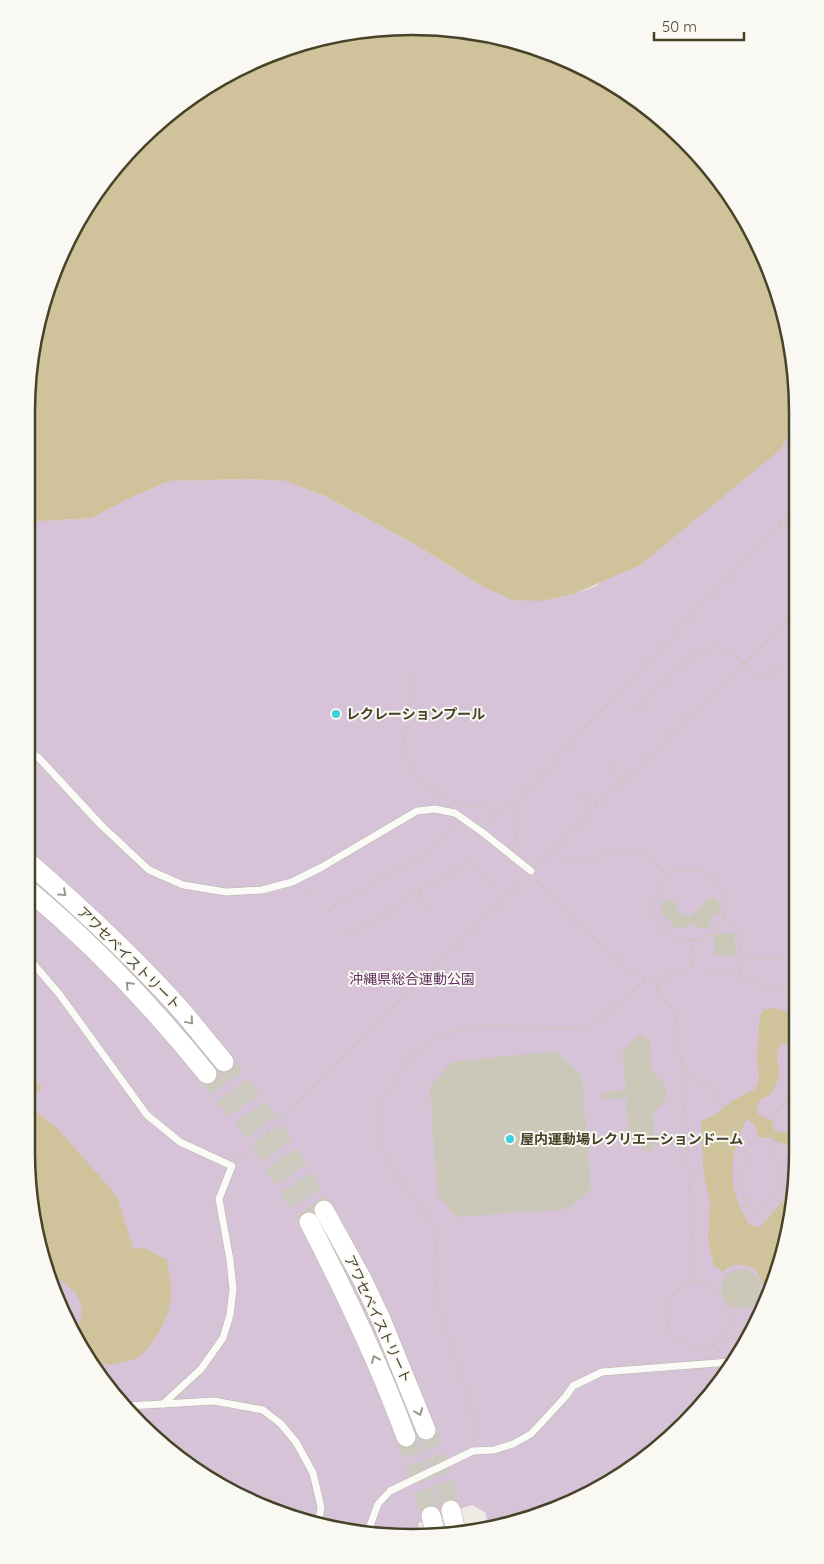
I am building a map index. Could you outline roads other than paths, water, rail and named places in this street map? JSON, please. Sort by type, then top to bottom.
[{"type":"main road","name":"アワセベイストリート","points":[[35,869],[67,896],[123,950],[183,1012],[224,1062]]},
{"type":"main road","name":"アワセベイストリート","points":[[35,896],[52,910],[128,983],[169,1027],[207,1074]]},
{"type":"main road","name":"アワセベイストリート","points":[[324,1210],[362,1279],[381,1319],[426,1430]]},
{"type":"main road","name":"アワセベイストリート","points":[[309,1222],[360,1325],[393,1401],[406,1437]]},
{"type":"main road","points":[[451,1510],[455,1527]]},
{"type":"main road","points":[[431,1516],[434,1528]]},
{"type":"lane","points":[[35,756],[102,825],[150,870],[183,885],[226,892],[262,890],[292,882],[322,867],[417,811],[435,809],[455,813],[482,832],[531,872]]},
{"type":"lane","points":[[35,966],[60,995],[147,1115],[180,1142],[232,1166],[218,1199],[230,1260],[233,1289],[230,1315],[223,1338],[200,1369],[163,1404]]},
{"type":"lane","points":[[370,1527],[378,1504],[390,1491],[473,1451],[494,1450],[532,1434],[573,1386],[602,1372],[724,1362]]},
{"type":"lane","points":[[133,1406],[214,1401],[263,1410],[281,1424],[296,1442],[313,1473],[321,1507],[319,1517]]},
{"type":"tunnel","points":[[224,1062],[274,1129],[324,1210]]},
{"type":"tunnel","points":[[207,1074],[260,1141],[309,1222]]},
{"type":"tunnel","points":[[426,1430],[451,1510]]},
{"type":"tunnel","points":[[406,1437],[431,1516]]},
{"type":"place","name":"レクレーションプール","points":[[336,714]]},
{"type":"place","name":"屋内運動場レクリエーションドーム","points":[[510,1139]]},
{"type":"park label","name":"沖縄県総合運動公園","points":[[412,979]]}]
